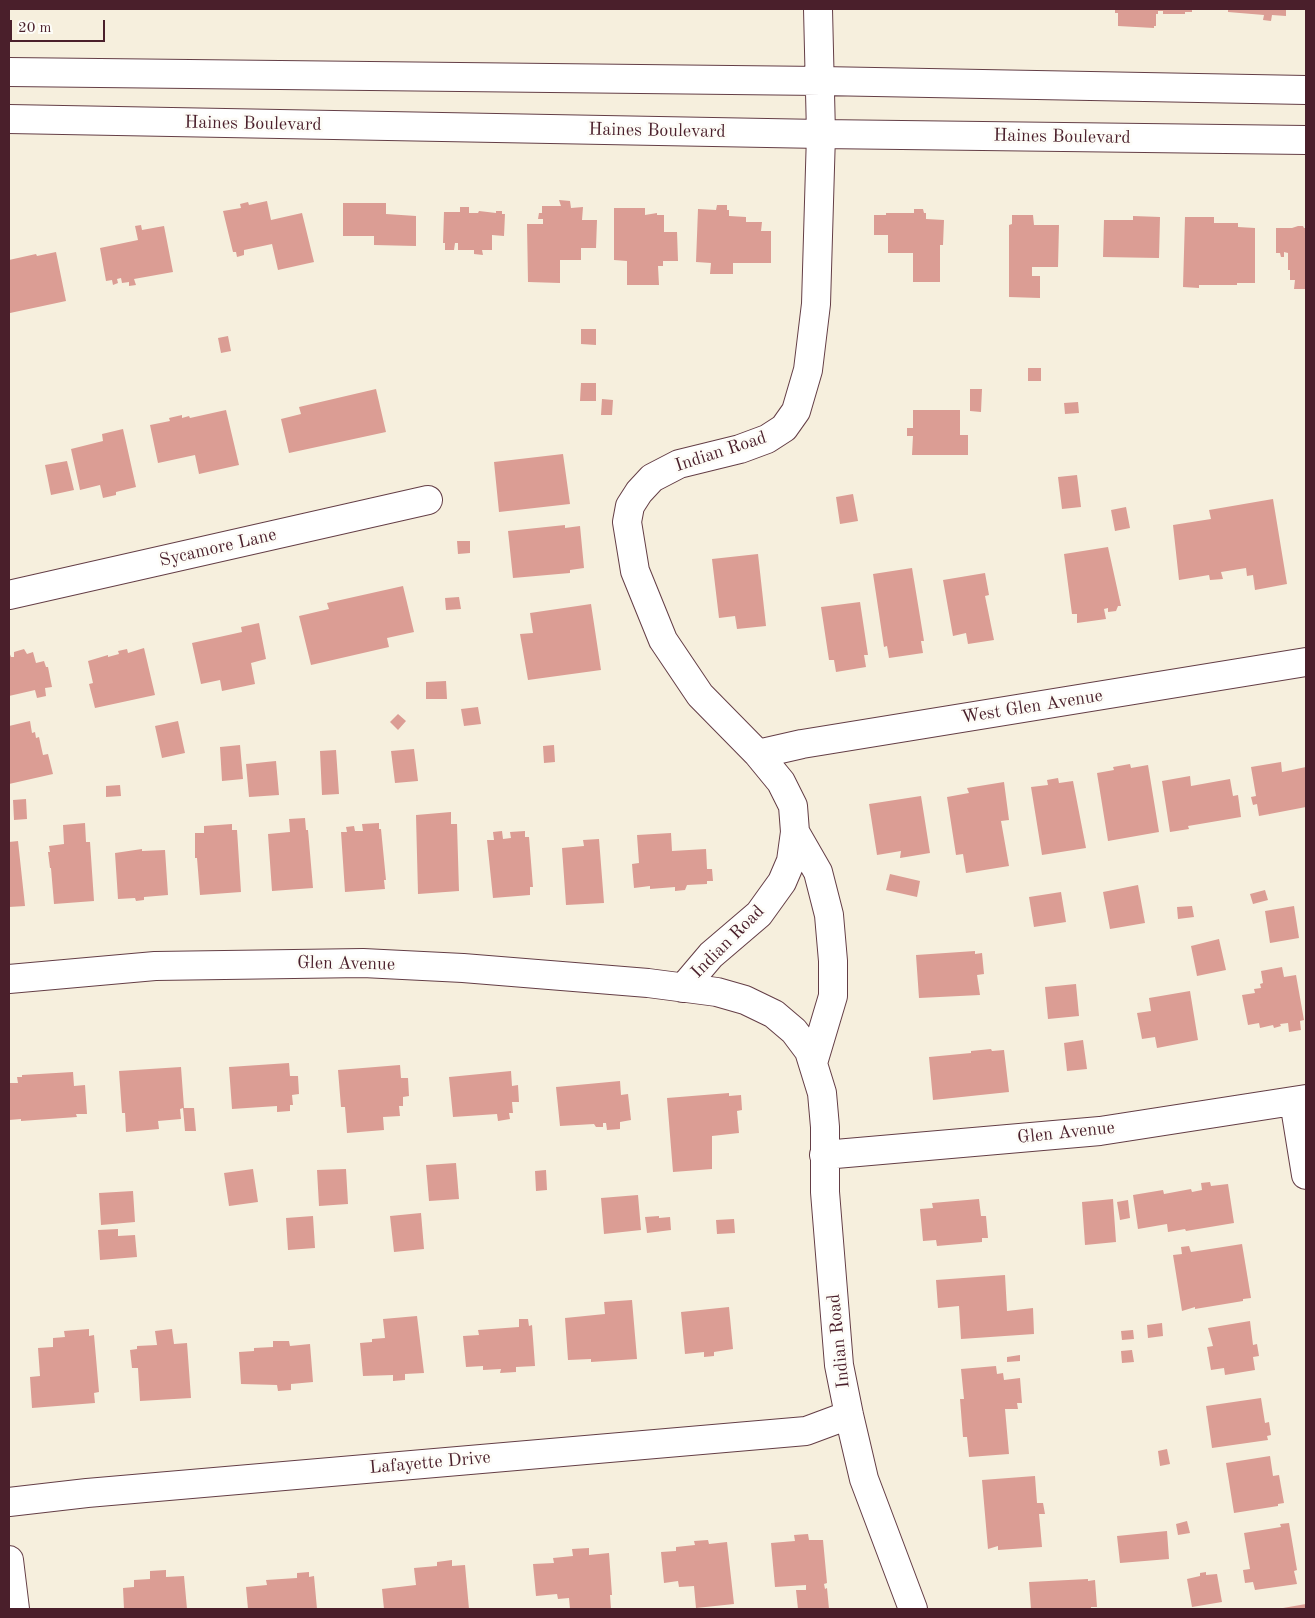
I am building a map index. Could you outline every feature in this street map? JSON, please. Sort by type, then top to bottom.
[{"type":"street","name":"Indian Road","points":[[683,988],[711,955],[759,914],[782,882],[791,860],[795,832],[793,806],[781,782],[758,754],[700,695],[662,640],[635,571],[627,522],[630,506],[639,492],[652,478],[678,464],[740,449],[766,439],[784,428],[796,411],[808,370],[816,304],[821,134],[818,9]]},
{"type":"street","points":[[9,72],[821,81],[1306,90]]},
{"type":"street","name":"Haines Boulevard","points":[[9,119],[821,134],[1306,140]]},
{"type":"street","name":"Sycamore Lane","points":[[9,596],[428,500]]},
{"type":"street","name":"West Glen Avenue","points":[[758,754],[812,742],[1306,662]]},
{"type":"street","name":"Indian Road","points":[[795,832],[818,872],[829,915],[833,961],[833,996],[813,1063]]},
{"type":"street","name":"Glen Avenue","points":[[9,979],[155,966],[363,963],[463,968],[648,983],[683,988]]},
{"type":"street","name":"Indian Road","points":[[683,988],[744,1000],[774,1014],[794,1031],[809,1051],[822,1093],[825,1127],[826,1192],[839,1365],[864,1479],[913,1609]]},
{"type":"street","points":[[1300,1100],[1306,1175]]},
{"type":"street","name":"Glen Avenue","points":[[824,1155],[1100,1131],[1300,1100]]},
{"type":"street","name":"Lafayette Drive","points":[[9,1502],[107,1491],[806,1431],[849,1415]]},
{"type":"street","points":[[9,1560],[15,1609]]},
{"type":"building","points":[[1115,9],[1192,9],[1192,12],[1185,12],[1185,14],[1163,14],[1163,11],[1158,11],[1154,28],[1118,26],[1118,13],[1115,13]]},
{"type":"building","points":[[1228,9],[1286,9],[1286,16],[1272,15],[1271,21],[1263,20],[1264,15],[1228,12]]},
{"type":"building","points":[[559,200],[570,201],[571,208],[583,207],[582,220],[597,220],[596,248],[581,248],[581,260],[560,260],[560,283],[528,282],[527,224],[543,224],[543,219],[538,219],[539,213],[542,213],[542,206],[561,206]]},
{"type":"building","points":[[267,201],[271,220],[302,213],[314,262],[278,270],[272,244],[244,250],[244,255],[237,257],[236,252],[233,252],[223,211],[241,208],[240,204],[248,202],[249,205]]},
{"type":"building","points":[[343,203],[386,203],[386,214],[416,216],[416,246],[374,245],[374,236],[343,236]]},
{"type":"building","points":[[717,205],[727,205],[729,216],[746,217],[746,222],[762,222],[761,231],[771,231],[771,263],[733,263],[733,274],[710,274],[711,263],[696,262],[698,209],[716,210]]},
{"type":"building","points":[[460,207],[469,207],[469,213],[478,213],[479,211],[496,213],[496,211],[502,211],[502,214],[505,214],[504,236],[492,235],[492,250],[482,250],[483,255],[474,254],[474,250],[458,250],[458,243],[455,243],[454,250],[445,250],[445,243],[443,243],[444,212],[460,212]]},
{"type":"building","points":[[614,208],[645,208],[645,215],[657,213],[657,215],[664,215],[664,232],[677,232],[678,261],[663,261],[663,266],[658,266],[659,285],[627,285],[627,261],[614,260]]},
{"type":"building","points":[[914,209],[923,209],[924,213],[926,213],[926,219],[944,220],[943,245],[940,245],[940,282],[913,282],[913,253],[888,253],[888,235],[874,235],[874,215],[914,213]]},
{"type":"building","points":[[1012,215],[1033,215],[1034,225],[1059,225],[1058,267],[1032,267],[1032,276],[1040,276],[1040,298],[1009,297],[1009,225],[1012,224]]},
{"type":"building","points":[[1133,216],[1160,217],[1159,258],[1103,257],[1104,220],[1133,220]]},
{"type":"building","points":[[1185,217],[1214,217],[1214,223],[1238,223],[1238,227],[1255,228],[1255,283],[1199,285],[1199,288],[1183,287]]},
{"type":"building","points":[[141,225],[142,230],[164,226],[173,272],[134,279],[136,285],[129,286],[129,282],[122,283],[121,278],[117,279],[118,283],[113,285],[112,280],[106,281],[100,248],[138,240],[135,226]]},
{"type":"building","points":[[1298,226],[1306,228],[1306,289],[1294,289],[1295,280],[1290,280],[1290,270],[1288,270],[1288,253],[1284,252],[1284,257],[1281,257],[1280,253],[1276,253],[1276,228]]},
{"type":"building","points":[[56,252],[66,301],[10,313],[9,260]]},
{"type":"building","points":[[581,329],[596,329],[596,345],[581,344]]},
{"type":"building","points":[[228,336],[231,351],[221,353],[218,338]]},
{"type":"building","points":[[1028,368],[1041,368],[1041,381],[1028,381]]},
{"type":"building","points":[[581,383],[596,383],[596,401],[580,401]]},
{"type":"building","points":[[376,389],[386,432],[289,453],[281,419],[301,414],[299,407]]},
{"type":"building","points":[[970,389],[982,389],[981,412],[970,411]]},
{"type":"building","points":[[602,399],[613,400],[612,415],[601,415]]},
{"type":"building","points":[[1078,402],[1079,413],[1065,414],[1064,403]]},
{"type":"building","points":[[226,410],[239,465],[199,474],[195,455],[158,463],[150,425],[170,421],[169,418],[182,415],[182,418],[189,416],[190,418]]},
{"type":"building","points":[[913,410],[960,410],[960,435],[968,435],[968,455],[912,455],[913,436],[907,436],[907,428],[913,428]]},
{"type":"building","points":[[123,429],[136,487],[116,492],[116,495],[103,498],[100,485],[80,490],[71,449],[103,441],[102,434]]},
{"type":"building","points":[[563,454],[570,504],[499,512],[494,462]]},
{"type":"building","points":[[67,461],[74,490],[51,495],[45,465]]},
{"type":"building","points":[[1077,475],[1081,507],[1062,509],[1058,477]]},
{"type":"building","points":[[853,494],[858,521],[840,524],[836,497]]},
{"type":"building","points":[[1273,499],[1287,584],[1255,590],[1253,575],[1247,576],[1246,568],[1221,572],[1223,579],[1210,580],[1209,575],[1179,580],[1173,525],[1211,519],[1209,510]]},
{"type":"building","points":[[1126,507],[1130,528],[1115,531],[1111,510]]},
{"type":"building","points":[[565,525],[565,528],[580,526],[584,568],[570,570],[570,573],[513,578],[508,531]]},
{"type":"building","points":[[457,541],[470,541],[470,553],[458,554]]},
{"type":"building","points":[[1108,547],[1121,606],[1118,606],[1116,611],[1108,612],[1108,608],[1104,609],[1106,619],[1077,623],[1077,614],[1072,614],[1064,554]]},
{"type":"building","points":[[758,554],[766,626],[737,629],[735,616],[719,618],[712,559]]},
{"type":"building","points":[[912,568],[924,641],[921,641],[923,653],[889,658],[887,646],[884,647],[873,574]]},
{"type":"building","points":[[985,573],[989,595],[985,596],[994,640],[968,644],[966,633],[953,636],[943,580]]},
{"type":"building","points":[[403,586],[414,632],[387,638],[389,647],[311,665],[299,616],[329,609],[327,603]]},
{"type":"building","points":[[459,597],[461,609],[446,610],[445,598]]},
{"type":"building","points":[[860,602],[868,655],[864,655],[866,667],[836,672],[834,660],[829,660],[821,607]]},
{"type":"building","points":[[591,604],[601,670],[528,680],[520,634],[533,633],[530,613]]},
{"type":"building","points":[[259,623],[266,659],[251,663],[255,684],[222,691],[220,680],[201,684],[192,643],[242,632],[241,627]]},
{"type":"building","points":[[144,648],[155,695],[95,708],[89,684],[93,683],[88,661],[119,654],[118,651],[127,649],[128,653]]},
{"type":"building","points":[[24,649],[27,654],[33,652],[36,663],[44,661],[46,667],[48,667],[52,687],[45,688],[46,696],[37,698],[35,690],[9,696],[9,652],[11,657],[14,657],[14,652]]},
{"type":"building","points":[[446,681],[447,699],[426,699],[426,682]]},
{"type":"building","points":[[478,707],[481,724],[464,726],[461,709]]},
{"type":"building","points":[[398,714],[406,721],[398,730],[390,722]]},
{"type":"building","points":[[30,721],[32,733],[35,732],[36,738],[39,737],[43,755],[48,754],[53,774],[9,784],[9,726]]},
{"type":"building","points":[[178,721],[185,753],[162,758],[155,726]]},
{"type":"building","points":[[240,745],[243,779],[222,781],[220,747]]},
{"type":"building","points":[[554,745],[555,762],[544,763],[543,746]]},
{"type":"building","points":[[414,749],[418,781],[395,783],[391,751]]},
{"type":"building","points":[[336,750],[339,794],[322,795],[320,751]]},
{"type":"building","points":[[276,761],[279,795],[249,797],[246,764]]},
{"type":"building","points":[[1281,762],[1282,772],[1306,767],[1306,807],[1259,816],[1257,804],[1253,805],[1251,797],[1256,796],[1251,767]]},
{"type":"building","points":[[1130,764],[1131,768],[1148,765],[1159,832],[1108,841],[1097,773],[1114,770],[1113,767]]},
{"type":"building","points":[[1190,776],[1191,786],[1230,779],[1233,796],[1238,795],[1241,817],[1188,826],[1189,829],[1170,832],[1162,781]]},
{"type":"building","points":[[1058,778],[1059,783],[1073,781],[1086,848],[1042,855],[1031,787],[1048,785],[1047,780]]},
{"type":"building","points":[[1004,782],[1009,820],[1001,821],[1009,866],[966,873],[963,854],[956,855],[947,797],[969,793],[967,788]]},
{"type":"building","points":[[120,785],[121,796],[106,797],[106,786]]},
{"type":"building","points":[[921,796],[930,853],[900,858],[901,851],[877,855],[869,804]]},
{"type":"building","points":[[26,799],[27,819],[14,820],[13,800]]},
{"type":"building","points":[[451,812],[451,824],[457,824],[459,891],[418,894],[416,815]]},
{"type":"building","points":[[305,818],[306,830],[308,830],[313,888],[272,891],[268,834],[290,832],[289,819]]},
{"type":"building","points":[[85,823],[86,842],[90,842],[94,901],[54,904],[48,852],[50,852],[49,846],[64,844],[63,825]]},
{"type":"building","points":[[379,823],[386,880],[384,880],[385,889],[345,892],[341,832],[347,832],[346,827],[354,826],[355,831],[363,831],[362,824]]},
{"type":"building","points":[[232,824],[232,830],[237,830],[241,892],[200,895],[197,858],[195,858],[195,833],[204,833],[204,826]]},
{"type":"building","points":[[502,831],[503,839],[511,838],[510,832],[525,831],[525,837],[529,837],[533,887],[530,887],[530,895],[493,898],[487,840],[494,840],[493,832]]},
{"type":"building","points":[[671,833],[672,851],[706,849],[707,869],[712,869],[713,881],[707,881],[707,884],[687,885],[685,890],[675,891],[675,887],[650,889],[650,886],[634,888],[632,864],[639,863],[637,835]]},
{"type":"building","points":[[599,839],[604,903],[566,905],[562,848],[584,846],[583,840]]},
{"type":"building","points":[[18,841],[25,906],[9,907],[9,842]]},
{"type":"building","points":[[142,849],[142,851],[165,850],[168,895],[144,897],[144,900],[136,901],[135,898],[118,899],[115,853]]},
{"type":"building","points":[[890,874],[920,881],[917,897],[886,890]]},
{"type":"building","points":[[1138,885],[1145,923],[1110,929],[1103,892]]},
{"type":"building","points":[[1265,890],[1268,900],[1253,904],[1250,894]]},
{"type":"building","points":[[1061,892],[1066,922],[1034,927],[1029,897]]},
{"type":"building","points":[[1192,906],[1194,917],[1178,919],[1177,907]]},
{"type":"building","points":[[1294,906],[1299,938],[1270,943],[1265,911]]},
{"type":"building","points":[[1219,939],[1226,970],[1197,976],[1191,946]]},
{"type":"building","points":[[975,951],[975,954],[982,953],[984,974],[977,975],[980,995],[919,998],[916,955]]},
{"type":"building","points":[[1282,967],[1284,977],[1296,975],[1304,1020],[1300,1021],[1301,1030],[1289,1032],[1288,1023],[1280,1024],[1281,1026],[1274,1028],[1273,1025],[1260,1028],[1259,1023],[1248,1025],[1242,995],[1255,993],[1254,989],[1261,988],[1260,984],[1263,983],[1261,971]]},
{"type":"building","points":[[1076,984],[1079,1016],[1048,1019],[1045,987]]},
{"type":"building","points":[[1190,991],[1198,1040],[1157,1048],[1155,1037],[1142,1039],[1137,1013],[1151,1011],[1149,998]]},
{"type":"building","points":[[1083,1040],[1087,1069],[1067,1071],[1064,1043]]},
{"type":"building","points":[[991,1049],[992,1051],[1004,1050],[1009,1092],[933,1100],[929,1057]]},
{"type":"building","points":[[289,1063],[290,1076],[298,1076],[299,1094],[292,1095],[293,1105],[290,1105],[290,1111],[277,1112],[277,1106],[232,1109],[229,1067]]},
{"type":"building","points":[[400,1065],[401,1078],[408,1078],[409,1096],[403,1097],[403,1106],[399,1106],[400,1116],[383,1117],[384,1130],[347,1133],[345,1107],[341,1107],[338,1070]]},
{"type":"building","points":[[181,1067],[184,1108],[194,1108],[196,1131],[185,1131],[183,1108],[180,1109],[181,1119],[158,1121],[159,1129],[126,1132],[125,1113],[122,1113],[119,1071]]},
{"type":"building","points":[[511,1071],[512,1086],[518,1085],[519,1102],[512,1102],[513,1113],[509,1113],[510,1119],[498,1121],[497,1114],[453,1117],[449,1077]]},
{"type":"building","points":[[73,1072],[74,1086],[85,1085],[87,1114],[76,1114],[77,1117],[21,1121],[21,1119],[9,1120],[9,1083],[18,1083],[17,1077],[22,1077],[22,1075]]},
{"type":"building","points":[[620,1081],[621,1095],[628,1094],[631,1120],[620,1122],[620,1129],[607,1130],[606,1123],[603,1123],[603,1127],[596,1127],[594,1124],[560,1126],[556,1087]]},
{"type":"building","points":[[729,1093],[729,1096],[741,1095],[742,1110],[737,1111],[739,1133],[712,1136],[712,1169],[673,1172],[667,1098]]},
{"type":"building","points":[[456,1163],[459,1199],[429,1201],[426,1165]]},
{"type":"building","points":[[253,1169],[258,1202],[229,1206],[224,1173]]},
{"type":"building","points":[[346,1169],[348,1204],[319,1206],[317,1170]]},
{"type":"building","points":[[546,1170],[547,1190],[536,1191],[535,1171]]},
{"type":"building","points":[[1210,1182],[1211,1186],[1228,1184],[1234,1223],[1186,1231],[1185,1229],[1168,1232],[1167,1224],[1138,1229],[1133,1195],[1163,1190],[1164,1194],[1191,1189],[1192,1192],[1202,1190],[1201,1183]]},
{"type":"building","points":[[133,1191],[135,1222],[101,1225],[99,1193]]},
{"type":"building","points":[[638,1195],[641,1230],[604,1234],[601,1198]]},
{"type":"building","points":[[979,1199],[981,1216],[986,1216],[988,1238],[982,1238],[982,1242],[937,1246],[936,1240],[923,1241],[920,1209],[933,1208],[932,1203]]},
{"type":"building","points":[[1113,1199],[1116,1242],[1085,1245],[1082,1202]]},
{"type":"building","points":[[1128,1200],[1130,1218],[1120,1220],[1117,1202]]},
{"type":"building","points":[[421,1213],[424,1249],[394,1252],[390,1216]]},
{"type":"building","points":[[313,1216],[315,1248],[288,1250],[286,1218]]},
{"type":"building","points":[[659,1216],[659,1218],[670,1217],[671,1230],[647,1233],[645,1217]]},
{"type":"building","points":[[734,1219],[735,1233],[717,1234],[716,1220]]},
{"type":"building","points":[[118,1229],[118,1236],[135,1235],[137,1257],[100,1260],[98,1230]]},
{"type":"building","points":[[1242,1244],[1251,1298],[1195,1309],[1195,1307],[1182,1311],[1173,1255],[1182,1254],[1181,1247],[1189,1246],[1191,1252]]},
{"type":"building","points":[[1005,1275],[1007,1311],[1033,1308],[1034,1334],[961,1339],[959,1306],[938,1308],[936,1280]]},
{"type":"building","points":[[632,1300],[637,1359],[591,1362],[591,1359],[568,1360],[565,1318],[605,1314],[604,1302]]},
{"type":"building","points":[[729,1307],[733,1349],[714,1352],[714,1356],[704,1357],[704,1352],[685,1354],[681,1312]]},
{"type":"building","points":[[417,1316],[424,1373],[405,1374],[405,1380],[393,1381],[393,1375],[363,1376],[360,1343],[372,1342],[372,1339],[385,1338],[383,1319]]},
{"type":"building","points":[[519,1319],[528,1319],[529,1326],[532,1325],[535,1366],[516,1367],[516,1372],[500,1373],[501,1369],[483,1370],[483,1366],[466,1367],[463,1336],[479,1335],[478,1330],[519,1327]]},
{"type":"building","points":[[1250,1321],[1253,1345],[1257,1344],[1259,1356],[1253,1357],[1255,1370],[1225,1375],[1224,1368],[1211,1370],[1207,1347],[1213,1346],[1208,1328]]},
{"type":"building","points":[[1162,1323],[1163,1336],[1148,1338],[1147,1325]]},
{"type":"building","points":[[89,1329],[89,1336],[94,1335],[99,1392],[94,1393],[95,1403],[32,1408],[30,1377],[40,1376],[38,1348],[53,1347],[53,1338],[65,1337],[64,1331]]},
{"type":"building","points":[[172,1329],[174,1344],[187,1343],[191,1398],[140,1401],[138,1368],[132,1368],[130,1350],[137,1349],[137,1346],[157,1345],[155,1331]]},
{"type":"building","points":[[1133,1330],[1134,1339],[1122,1340],[1121,1331]]},
{"type":"building","points":[[273,1341],[289,1341],[290,1346],[310,1344],[313,1382],[291,1384],[291,1390],[278,1391],[277,1385],[241,1384],[239,1352],[254,1351],[254,1348],[273,1347]]},
{"type":"building","points":[[1132,1350],[1134,1362],[1122,1363],[1121,1351]]},
{"type":"building","points":[[1020,1355],[1020,1361],[1007,1362],[1007,1357]]},
{"type":"building","points":[[996,1366],[997,1374],[1003,1373],[1004,1380],[1020,1378],[1022,1403],[1017,1403],[1018,1409],[1005,1409],[1009,1454],[969,1457],[967,1437],[963,1437],[960,1399],[964,1399],[961,1369]]},
{"type":"building","points":[[1261,1398],[1265,1423],[1269,1422],[1271,1435],[1267,1436],[1268,1440],[1212,1448],[1206,1406]]},
{"type":"building","points":[[1167,1449],[1170,1464],[1160,1466],[1158,1451]]},
{"type":"building","points":[[1270,1456],[1273,1476],[1279,1475],[1284,1503],[1278,1504],[1278,1506],[1234,1513],[1226,1463]]},
{"type":"building","points":[[1035,1476],[1037,1503],[1043,1503],[1045,1514],[1039,1514],[1042,1547],[998,1550],[998,1546],[988,1549],[982,1480]]},
{"type":"building","points":[[1187,1521],[1190,1533],[1178,1535],[1176,1524]]},
{"type":"building","points":[[1289,1523],[1297,1570],[1294,1571],[1297,1584],[1255,1590],[1253,1582],[1245,1583],[1243,1570],[1250,1569],[1244,1533],[1281,1527],[1280,1524]]},
{"type":"building","points":[[1167,1531],[1169,1559],[1120,1563],[1117,1536]]},
{"type":"building","points":[[808,1534],[809,1540],[823,1540],[827,1583],[824,1584],[825,1589],[827,1588],[829,1609],[798,1609],[796,1590],[806,1590],[806,1585],[775,1587],[771,1543],[795,1541],[794,1535]]},
{"type":"building","points":[[708,1540],[709,1544],[727,1542],[734,1604],[696,1608],[694,1586],[679,1587],[678,1581],[664,1583],[661,1552],[676,1551],[676,1547],[695,1545],[694,1541]]},
{"type":"building","points":[[589,1548],[589,1555],[609,1553],[611,1609],[570,1609],[569,1598],[558,1599],[557,1594],[536,1596],[533,1564],[554,1563],[553,1558],[573,1556],[572,1549]]},
{"type":"building","points":[[452,1560],[452,1566],[465,1565],[469,1609],[384,1609],[382,1589],[416,1585],[414,1568],[437,1566],[437,1562]]},
{"type":"building","points":[[166,1570],[166,1577],[184,1576],[187,1609],[124,1609],[123,1588],[134,1587],[134,1580],[150,1579],[150,1571]]},
{"type":"building","points":[[309,1572],[309,1577],[314,1576],[317,1609],[248,1609],[246,1587],[267,1585],[266,1580],[297,1578],[297,1573]]},
{"type":"building","points":[[1206,1572],[1206,1575],[1217,1574],[1222,1602],[1192,1607],[1187,1579],[1200,1576],[1200,1573]]},
{"type":"building","points":[[1088,1579],[1088,1581],[1095,1580],[1097,1607],[1091,1607],[1091,1609],[1031,1609],[1029,1582]]},
{"type":"building","points":[[1306,1604],[1306,1609],[1283,1609],[1283,1608]]}]
